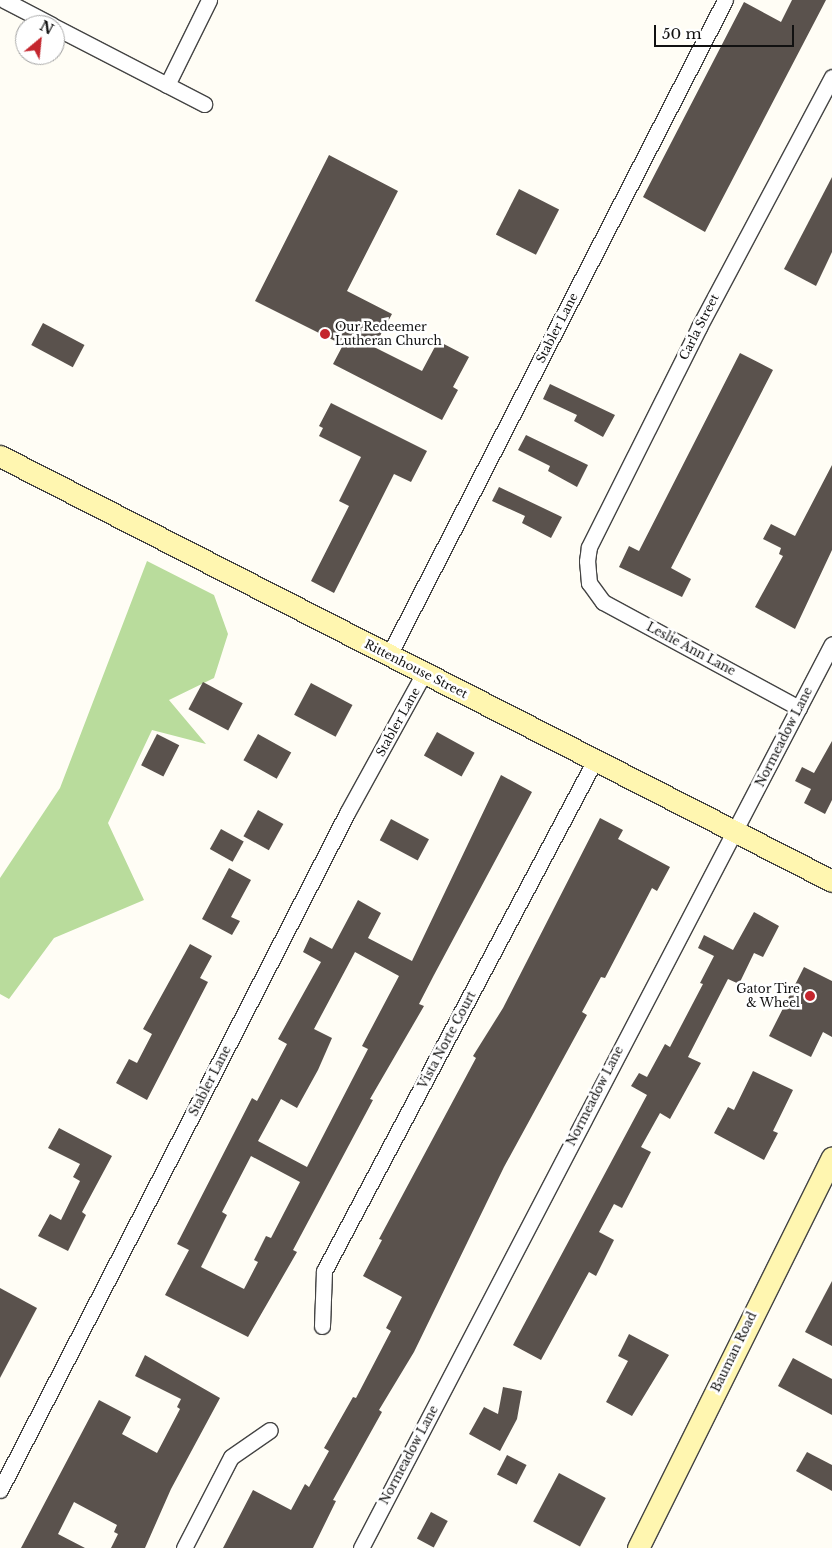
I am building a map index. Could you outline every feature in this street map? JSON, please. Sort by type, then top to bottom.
[{"type":"street","points":[[4,0],[32,15]]},
{"type":"street","points":[[167,85],[209,0]]},
{"type":"street","name":"Stabler Lane","points":[[389,655],[725,0]]},
{"type":"street","points":[[65,32],[204,104]]},
{"type":"street","name":"Carla Street","points":[[589,583],[589,547],[699,328],[832,77]]},
{"type":"street","name":"Rittenhouse Street","points":[[0,456],[832,881]]},
{"type":"street","name":"Leslie Ann Lane","points":[[589,583],[603,602],[799,708]]},
{"type":"street","name":"Normeadow Lane","points":[[360,1548],[832,644]]},
{"type":"street","name":"Stabler Lane","points":[[0,1490],[343,822],[424,673]]},
{"type":"street","name":"Vista Norte Court","points":[[322,1326],[324,1271],[595,760]]},
{"type":"street","name":"Bauman Road","points":[[638,1548],[832,1158]]},
{"type":"street","points":[[184,1548],[231,1457],[270,1430]]},
{"type":"green space","points":[[147,561],[214,595],[228,634],[214,678],[169,700],[206,744],[152,730],[108,823],[144,900],[54,938],[9,999],[0,994],[0,878],[60,788]]},
{"type":"building","points":[[792,0],[826,0],[705,232],[643,197],[744,2],[781,22]]},
{"type":"building","points":[[329,155],[398,191],[347,291],[392,314],[374,347],[422,371],[438,341],[469,357],[453,387],[458,390],[442,420],[333,364],[343,345],[255,301]]},
{"type":"building","points":[[832,177],[832,252],[816,286],[784,269]]},
{"type":"building","points":[[519,189],[559,209],[536,255],[496,234]]},
{"type":"building","points":[[43,323],[84,345],[73,367],[31,345]]},
{"type":"building","points":[[740,353],[773,370],[671,568],[691,579],[682,597],[619,567],[629,546],[639,551]]},
{"type":"building","points":[[550,384],[615,415],[603,437],[574,421],[577,415],[543,399]]},
{"type":"building","points":[[331,403],[427,451],[411,482],[394,474],[334,593],[311,581],[349,506],[339,501],[361,457],[319,436],[323,428],[319,426]]},
{"type":"building","points":[[526,435],[588,465],[577,487],[548,471],[550,466],[518,450]]},
{"type":"building","points":[[832,465],[832,550],[795,629],[755,607],[783,556],[779,554],[781,548],[763,539],[771,524],[795,536]]},
{"type":"building","points":[[499,487],[562,517],[551,538],[522,523],[525,516],[492,501]]},
{"type":"building","points":[[203,682],[243,703],[228,730],[188,709]]},
{"type":"building","points":[[311,683],[352,705],[336,737],[294,715]]},
{"type":"building","points":[[437,732],[475,753],[462,776],[424,756]]},
{"type":"building","points":[[157,734],[179,745],[163,777],[141,765]]},
{"type":"building","points":[[258,734],[291,752],[277,779],[243,760]]},
{"type":"building","points":[[832,741],[832,800],[825,814],[804,803],[811,789],[795,781],[802,767],[814,773]]},
{"type":"building","points":[[501,775],[532,792],[419,1004],[424,1006],[370,1099],[373,1100],[293,1250],[297,1252],[248,1337],[165,1295],[189,1250],[177,1244],[252,1098],[257,1101],[287,1044],[278,1039],[321,962],[303,952],[310,937],[332,949],[358,900],[381,913],[368,938],[412,961]],"holes":[[[355,952],[399,976],[362,1046],[368,1049],[307,1167],[258,1141],[281,1099],[297,1108],[318,1070],[332,1038],[314,1029]],[[251,1156],[300,1182],[271,1238],[266,1236],[254,1260],[258,1262],[244,1289],[201,1267],[227,1215],[222,1212]]]},
{"type":"building","points":[[258,810],[283,824],[269,850],[243,836]]},
{"type":"building","points":[[600,818],[623,830],[618,839],[670,867],[657,891],[652,888],[605,978],[601,977],[582,1012],[587,1015],[504,1167],[414,1352],[379,1410],[382,1412],[333,1500],[336,1501],[313,1548],[223,1548],[253,1490],[291,1510],[305,1484],[309,1487],[329,1451],[324,1448],[353,1397],[356,1398],[391,1331],[386,1328],[402,1297],[363,1276],[382,1240],[379,1239],[476,1058],[473,1056],[503,1008]]},
{"type":"building","points":[[391,819],[429,839],[418,860],[380,840]]},
{"type":"building","points":[[221,829],[244,842],[233,862],[210,849]]},
{"type":"building","points":[[229,868],[251,880],[231,917],[240,921],[232,935],[202,919]]},
{"type":"building","points":[[754,912],[779,926],[763,957],[754,953],[739,984],[728,979],[688,1057],[701,1063],[670,1119],[660,1113],[641,1147],[651,1152],[622,1208],[614,1204],[599,1232],[614,1240],[596,1276],[589,1272],[541,1360],[513,1345],[647,1095],[631,1086],[639,1073],[647,1077],[665,1044],[670,1047],[703,984],[700,983],[714,956],[698,948],[704,935],[733,950]]},
{"type":"building","points":[[190,944],[212,956],[200,978],[208,982],[147,1100],[116,1083],[129,1059],[137,1063],[152,1034],[143,1029]]},
{"type":"building","name":"Gator Tire & Wheel","points":[[804,967],[832,981],[832,1037],[823,1032],[811,1057],[769,1036]]},
{"type":"building","points":[[753,1071],[793,1090],[773,1131],[778,1133],[764,1160],[714,1133],[728,1107],[734,1110]]},
{"type":"building","points":[[59,1128],[112,1156],[82,1212],[86,1215],[68,1251],[38,1236],[50,1214],[61,1220],[80,1181],[73,1177],[80,1164],[48,1148]]},
{"type":"building","points":[[832,1281],[832,1346],[805,1332]]},
{"type":"building","points":[[0,1288],[37,1308],[0,1378]]},
{"type":"building","points":[[629,1334],[669,1355],[632,1416],[606,1402],[628,1361],[618,1356]]},
{"type":"building","points":[[145,1355],[220,1398],[171,1489],[145,1548],[111,1548],[118,1534],[114,1532],[117,1525],[74,1502],[58,1534],[85,1548],[21,1548],[99,1400],[131,1417],[122,1434],[157,1453],[180,1409],[177,1407],[181,1399],[135,1376]]},
{"type":"building","points":[[793,1358],[832,1379],[832,1415],[778,1386]]},
{"type":"building","points":[[503,1387],[522,1391],[517,1419],[500,1451],[469,1434],[484,1407],[498,1414]]},
{"type":"building","points":[[807,1452],[832,1465],[832,1491],[796,1471]]},
{"type":"building","points":[[507,1455],[527,1465],[517,1485],[497,1475]]},
{"type":"building","points":[[559,1473],[606,1498],[580,1546],[533,1522]]},
{"type":"building","points":[[431,1512],[448,1521],[434,1547],[417,1538]]},
{"type":"place","name":"Our Redeemer Lutheran Church","points":[[325,334]]},
{"type":"place","name":"Gator Tire & Wheel","points":[[810,996]]}]
